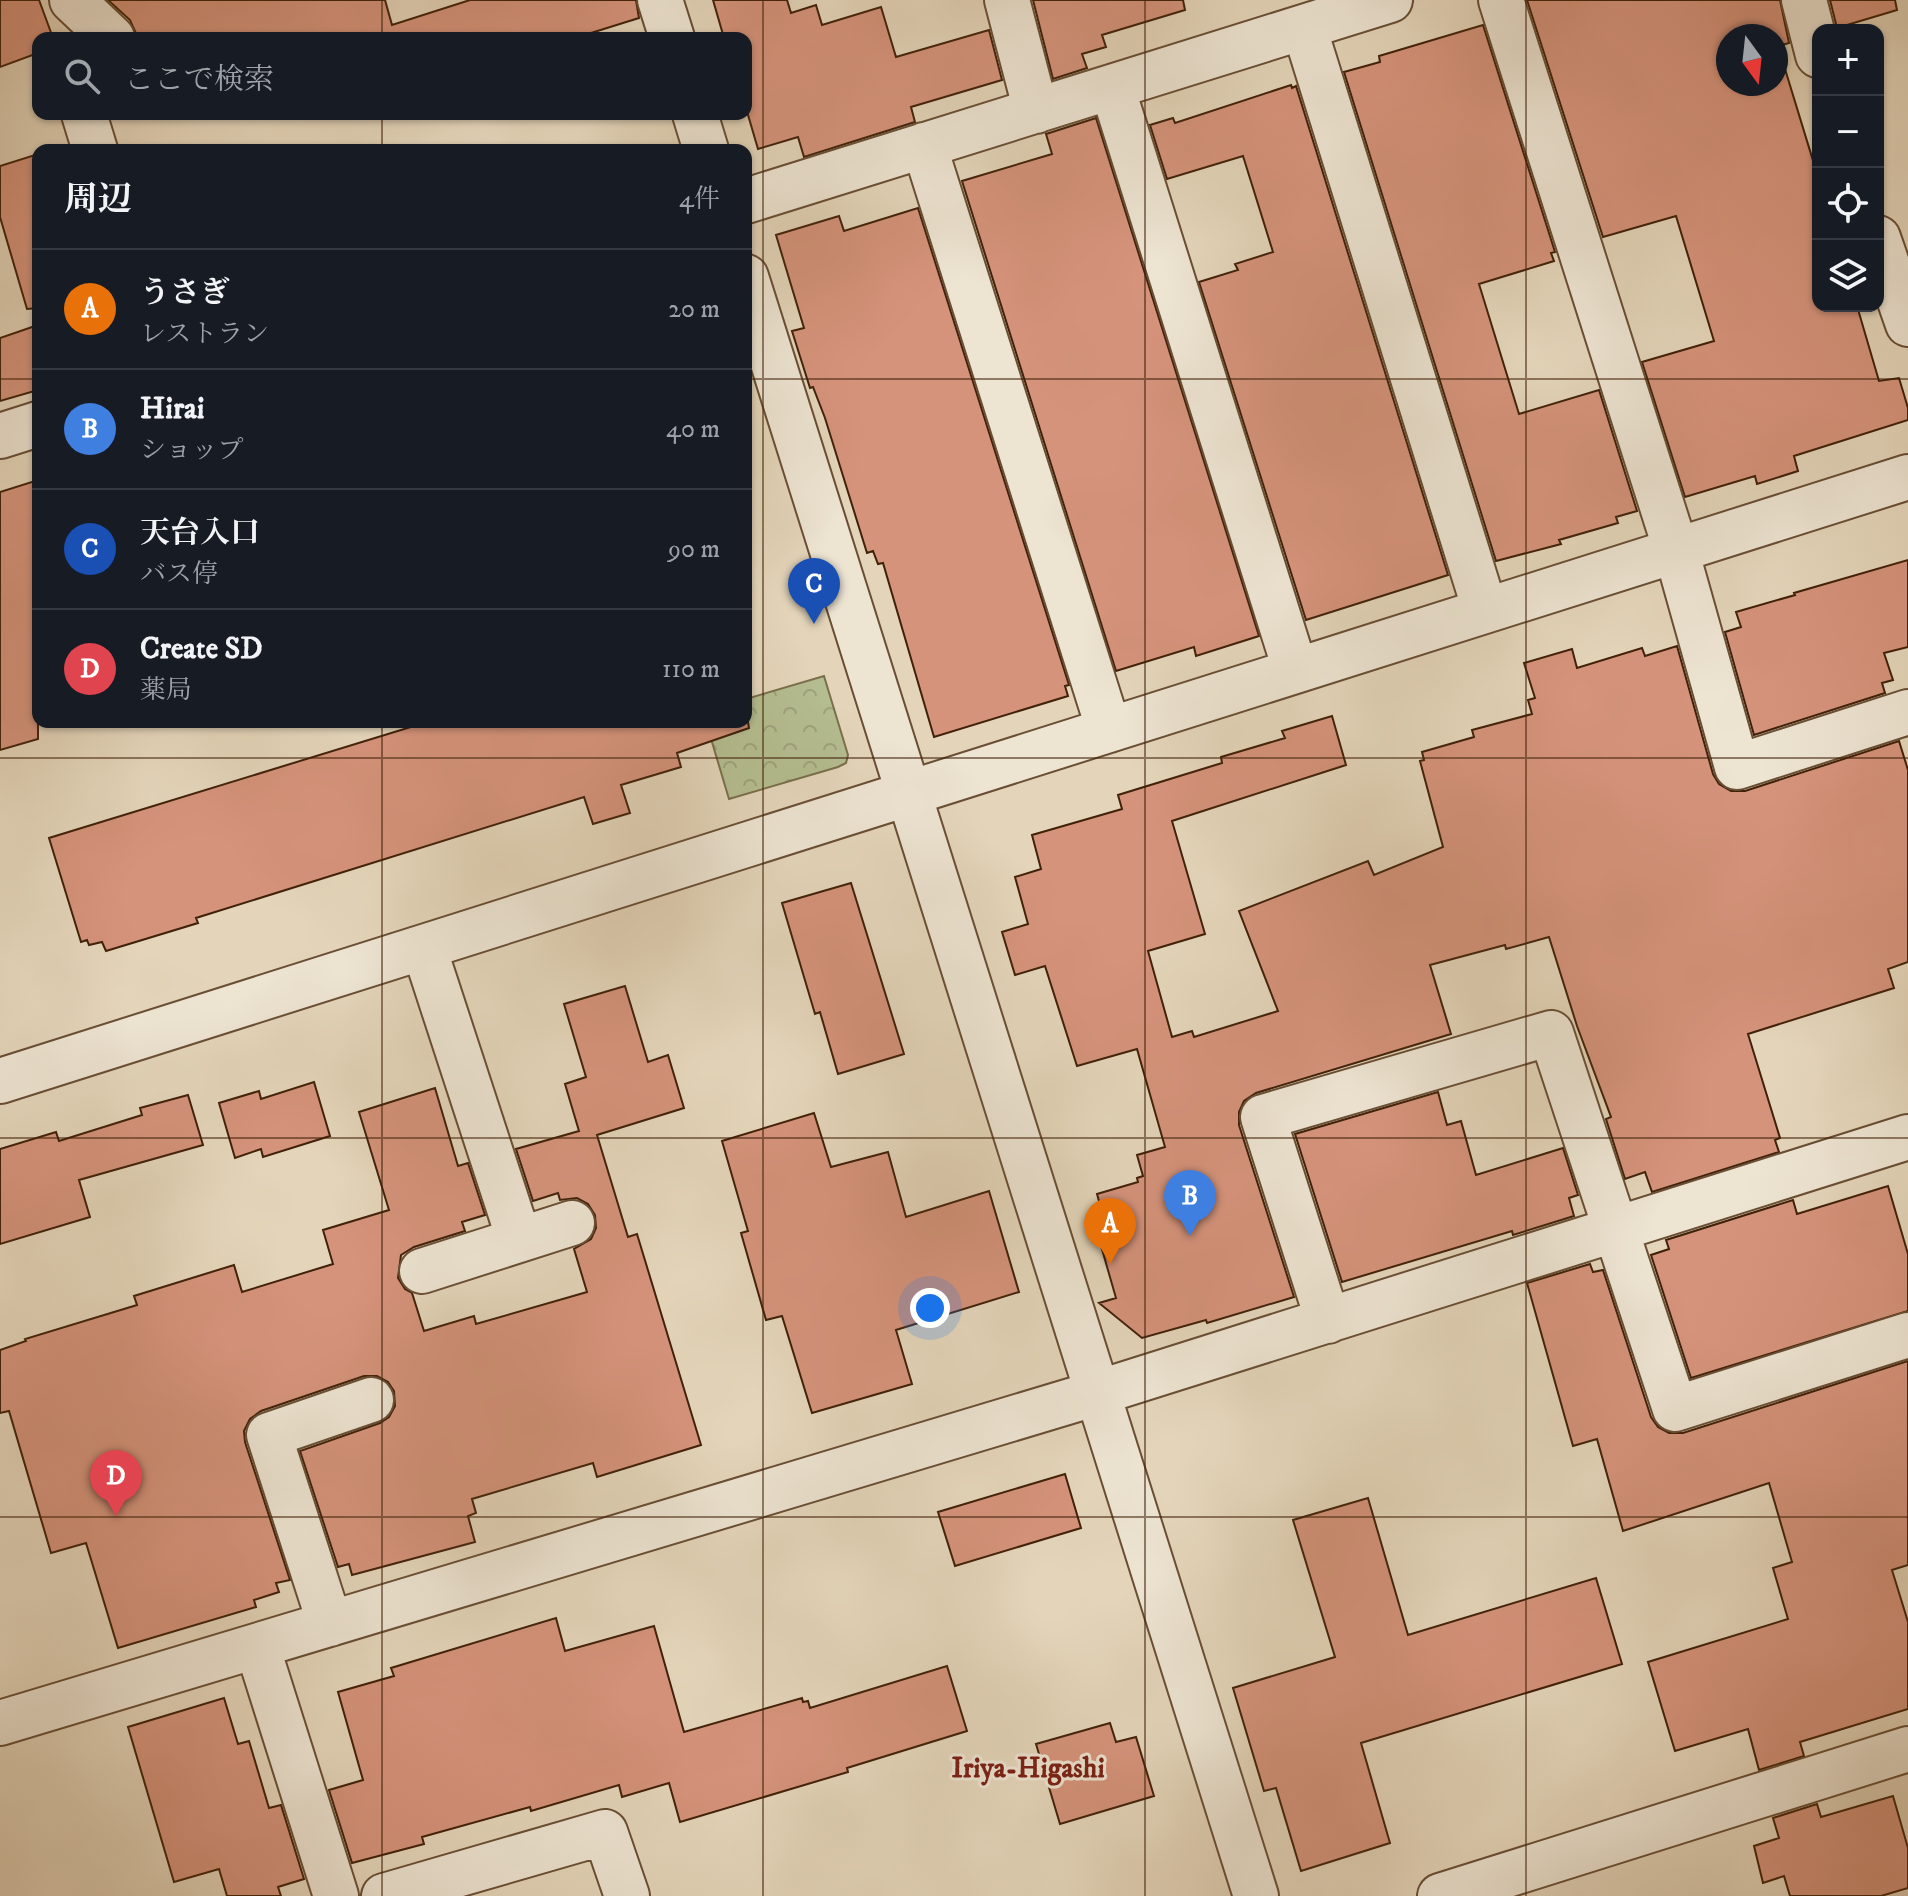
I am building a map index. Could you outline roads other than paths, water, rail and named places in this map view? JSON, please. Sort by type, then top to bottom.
[{"type":"street","points":[[72,0],[106,32]]},
{"type":"street","points":[[660,0],[670,32]]},
{"type":"street","points":[[1007,0],[1036,111]]},
{"type":"street","points":[[752,199],[1390,0]]},
{"type":"street","points":[[1501,0],[1676,550],[1737,767],[1908,712]]},
{"type":"street","points":[[1804,0],[1812,31]]},
{"type":"street","points":[[1304,27],[1485,610]]},
{"type":"street","points":[[1112,87],[1295,669]]},
{"type":"street","points":[[86,120],[93,144]]},
{"type":"street","points":[[697,120],[704,144]]},
{"type":"street","points":[[924,145],[1109,730]]},
{"type":"street","points":[[1879,240],[1908,324]]},
{"type":"street","points":[[752,296],[1256,1896]]},
{"type":"street","points":[[0,436],[32,426]]},
{"type":"street","points":[[0,1081],[1908,477]]},
{"type":"street","points":[[424,948],[519,1239]]},
{"type":"street","points":[[1328,1321],[1263,1117],[1551,1033],[1675,1409],[1908,1335]]},
{"type":"street","points":[[0,1723],[1097,1393],[1908,1137]]},
{"type":"street","points":[[422,1271],[572,1223]]},
{"type":"street","points":[[330,1624],[269,1435],[371,1400]]},
{"type":"street","points":[[257,1646],[336,1896]]},
{"type":"street","points":[[1440,1896],[1908,1749]]},
{"type":"street","points":[[384,1896],[605,1832],[627,1896]]},
{"type":"place","name":"天台入口","points":[[814,624]]},
{"type":"place","name":"Hirai","points":[[1190,1236]]},
{"type":"place","name":"うさぎ","points":[[1110,1264]]},
{"type":"place","name":"Create SD","points":[[116,1516]]},
{"type":"district","name":"Iriya-Higashi","points":[[1028,1768]]}]
